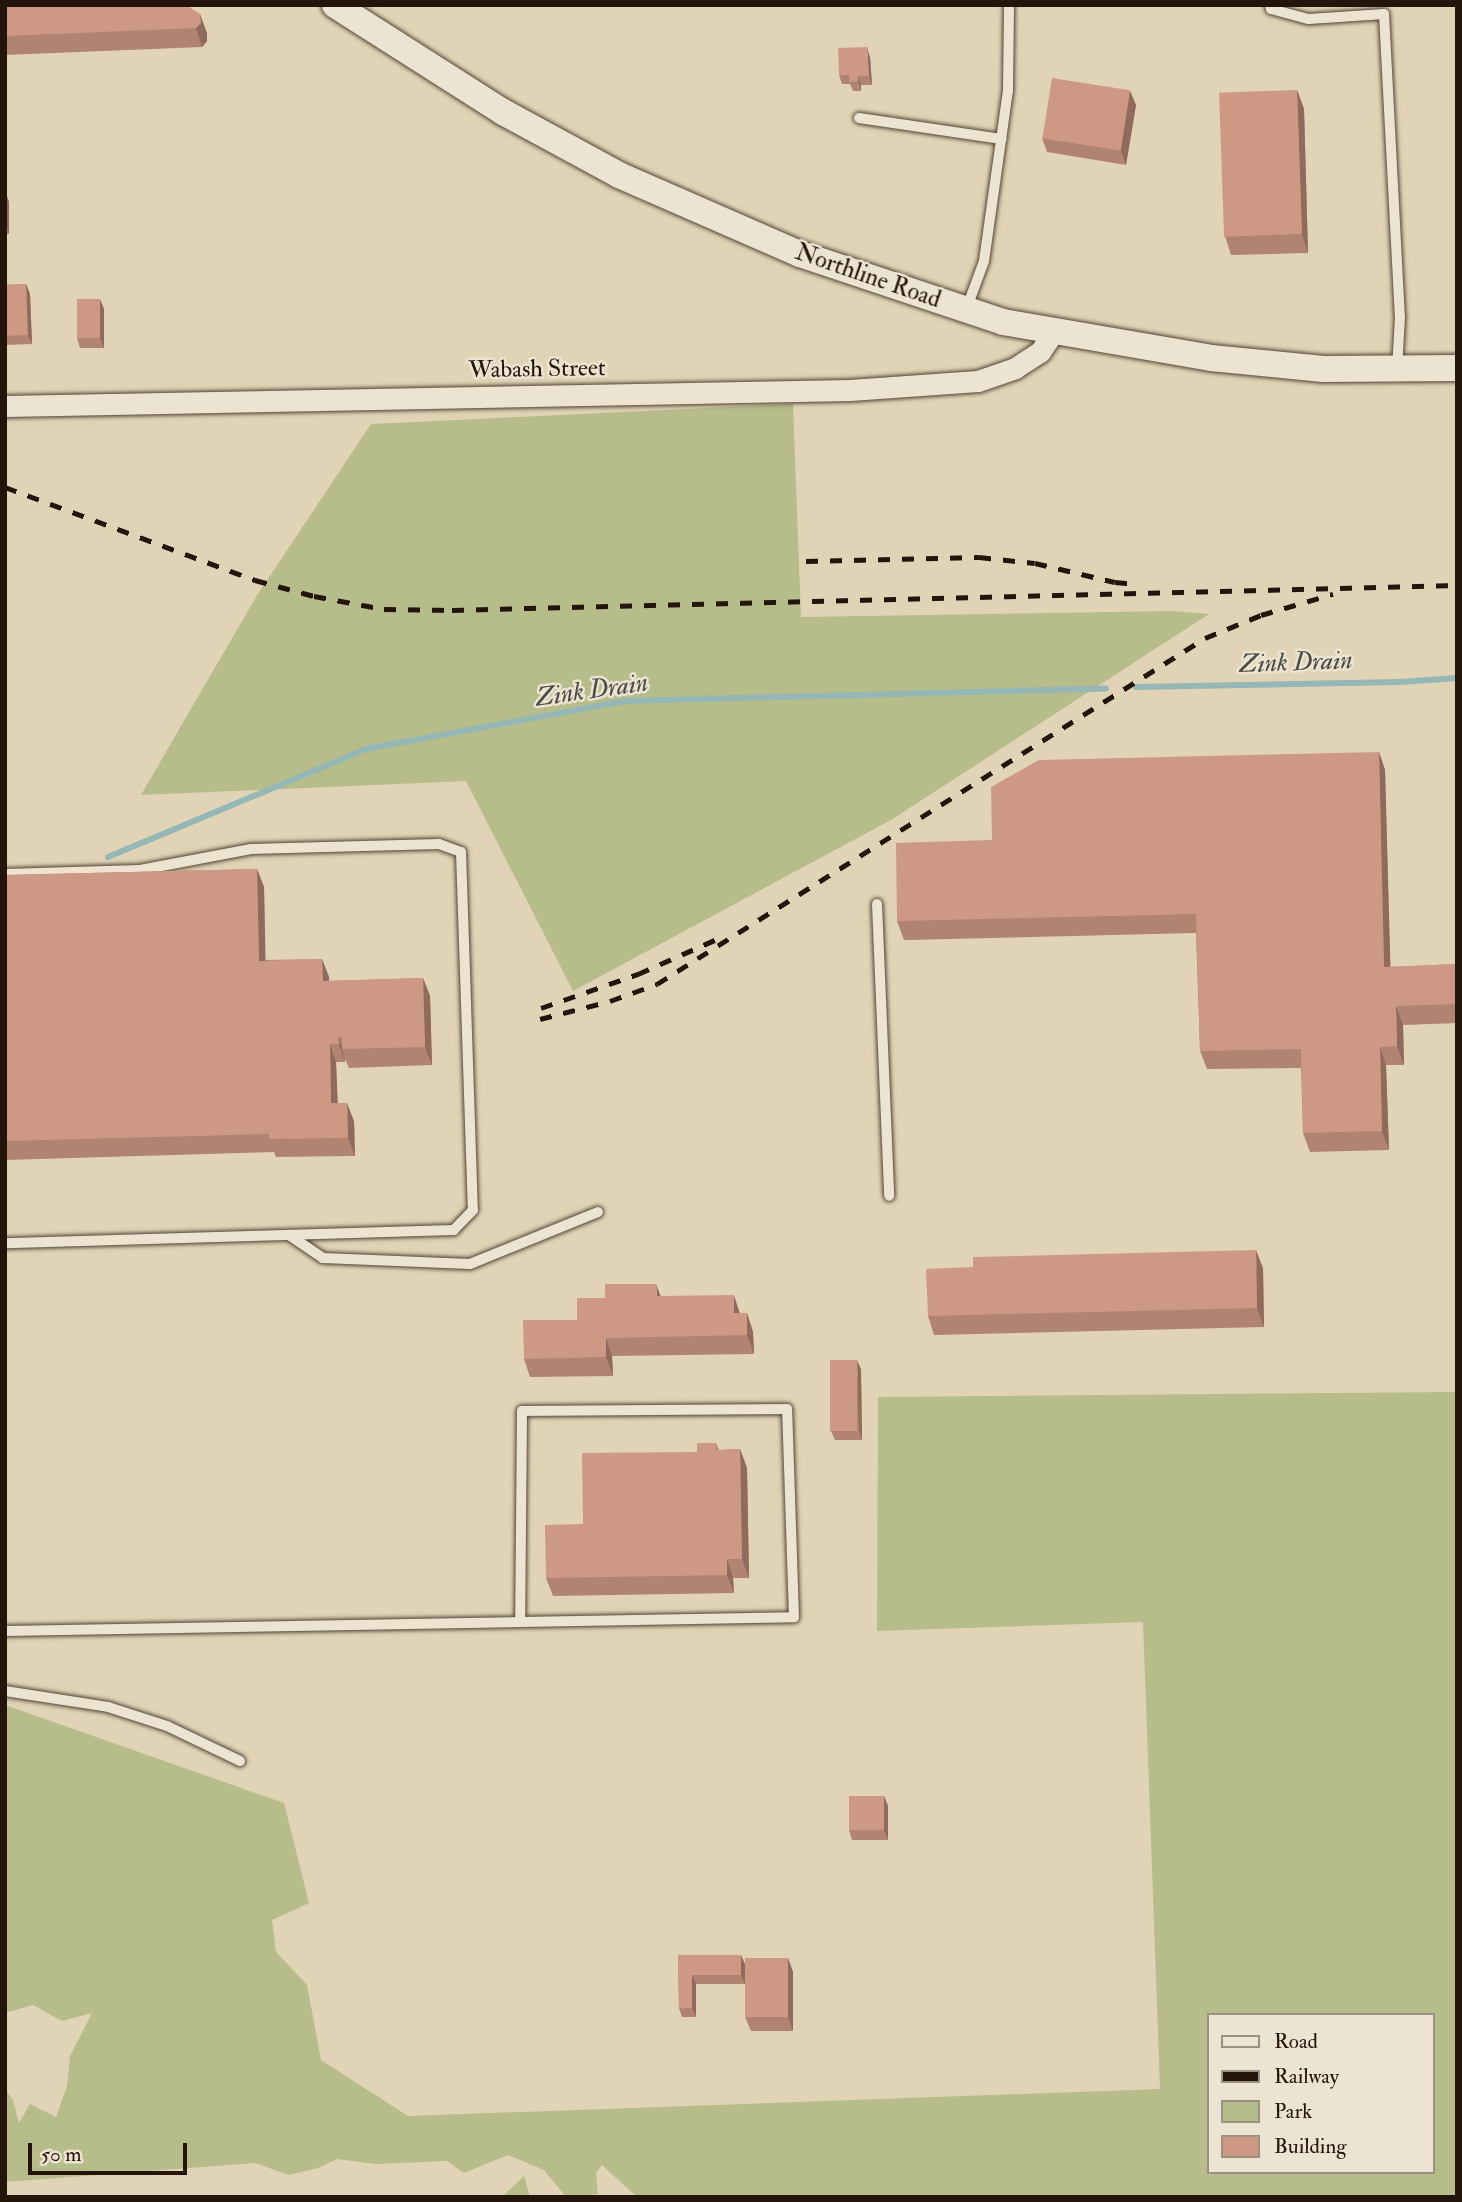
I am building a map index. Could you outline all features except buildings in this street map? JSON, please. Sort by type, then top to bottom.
[{"type":"street","name":"Northline Road","points":[[335,5],[503,112],[619,175],[788,249],[966,310],[1053,333],[1211,358],[1323,369],[1457,368]]},
{"type":"street","name":"Wabash Street","points":[[5,407],[850,390],[939,384],[978,381],[1016,368],[1040,352],[1053,333]]},
{"type":"lane","points":[[966,310],[984,261],[1008,91],[1009,5]]},
{"type":"lane","points":[[1270,5],[1271,9],[1309,19],[1384,14],[1401,317],[1397,369]]},
{"type":"lane","points":[[859,118],[1001,139]]},
{"type":"lane","points":[[5,874],[140,870],[250,849],[439,844],[461,852],[473,1210],[454,1230],[5,1243]]},
{"type":"lane","points":[[877,904],[889,1196]]},
{"type":"lane","points":[[289,1235],[323,1258],[470,1264],[598,1212]]},
{"type":"lane","points":[[5,1631],[520,1622],[794,1617],[788,1409],[522,1411],[520,1622]]},
{"type":"lane","points":[[5,1691],[108,1707],[167,1726],[240,1761]]},
{"type":"green space","points":[[793,404],[801,617],[1171,611],[1209,614],[891,820],[573,991],[466,781],[141,795],[256,597],[371,424]]},
{"type":"green space","points":[[1457,1392],[1457,2197],[637,2197],[602,2165],[596,2173],[598,2194],[566,2197],[544,2170],[508,2155],[464,2173],[447,2161],[375,2164],[337,2159],[318,2168],[289,2175],[255,2163],[5,2182],[5,2089],[13,2100],[19,2123],[30,2104],[56,2117],[67,2086],[70,2056],[92,2013],[62,2021],[33,2005],[5,2013],[5,1705],[284,1803],[309,1903],[272,1920],[276,1952],[307,1985],[321,2060],[408,2116],[1160,2089],[1143,1622],[877,1631],[878,1397]]},
{"type":"green space","points":[[524,2176],[530,2197],[502,2197]]},
{"type":"waterway","name":"Zink Drain","points":[[1136,687],[1400,682],[1457,678]]},
{"type":"waterway","name":"Zink Drain","points":[[108,857],[366,749],[625,701],[1106,688]]},
{"type":"railway","points":[[5,487],[255,580],[314,596],[384,609],[452,610],[1457,585]]},
{"type":"railway","points":[[806,561],[979,557],[1035,563],[1115,582],[1137,584]]},
{"type":"railway","points":[[540,1019],[610,1001],[657,984],[1205,638],[1261,615],[1333,594]]},
{"type":"railway","points":[[541,1008],[638,974],[717,939]]}]
